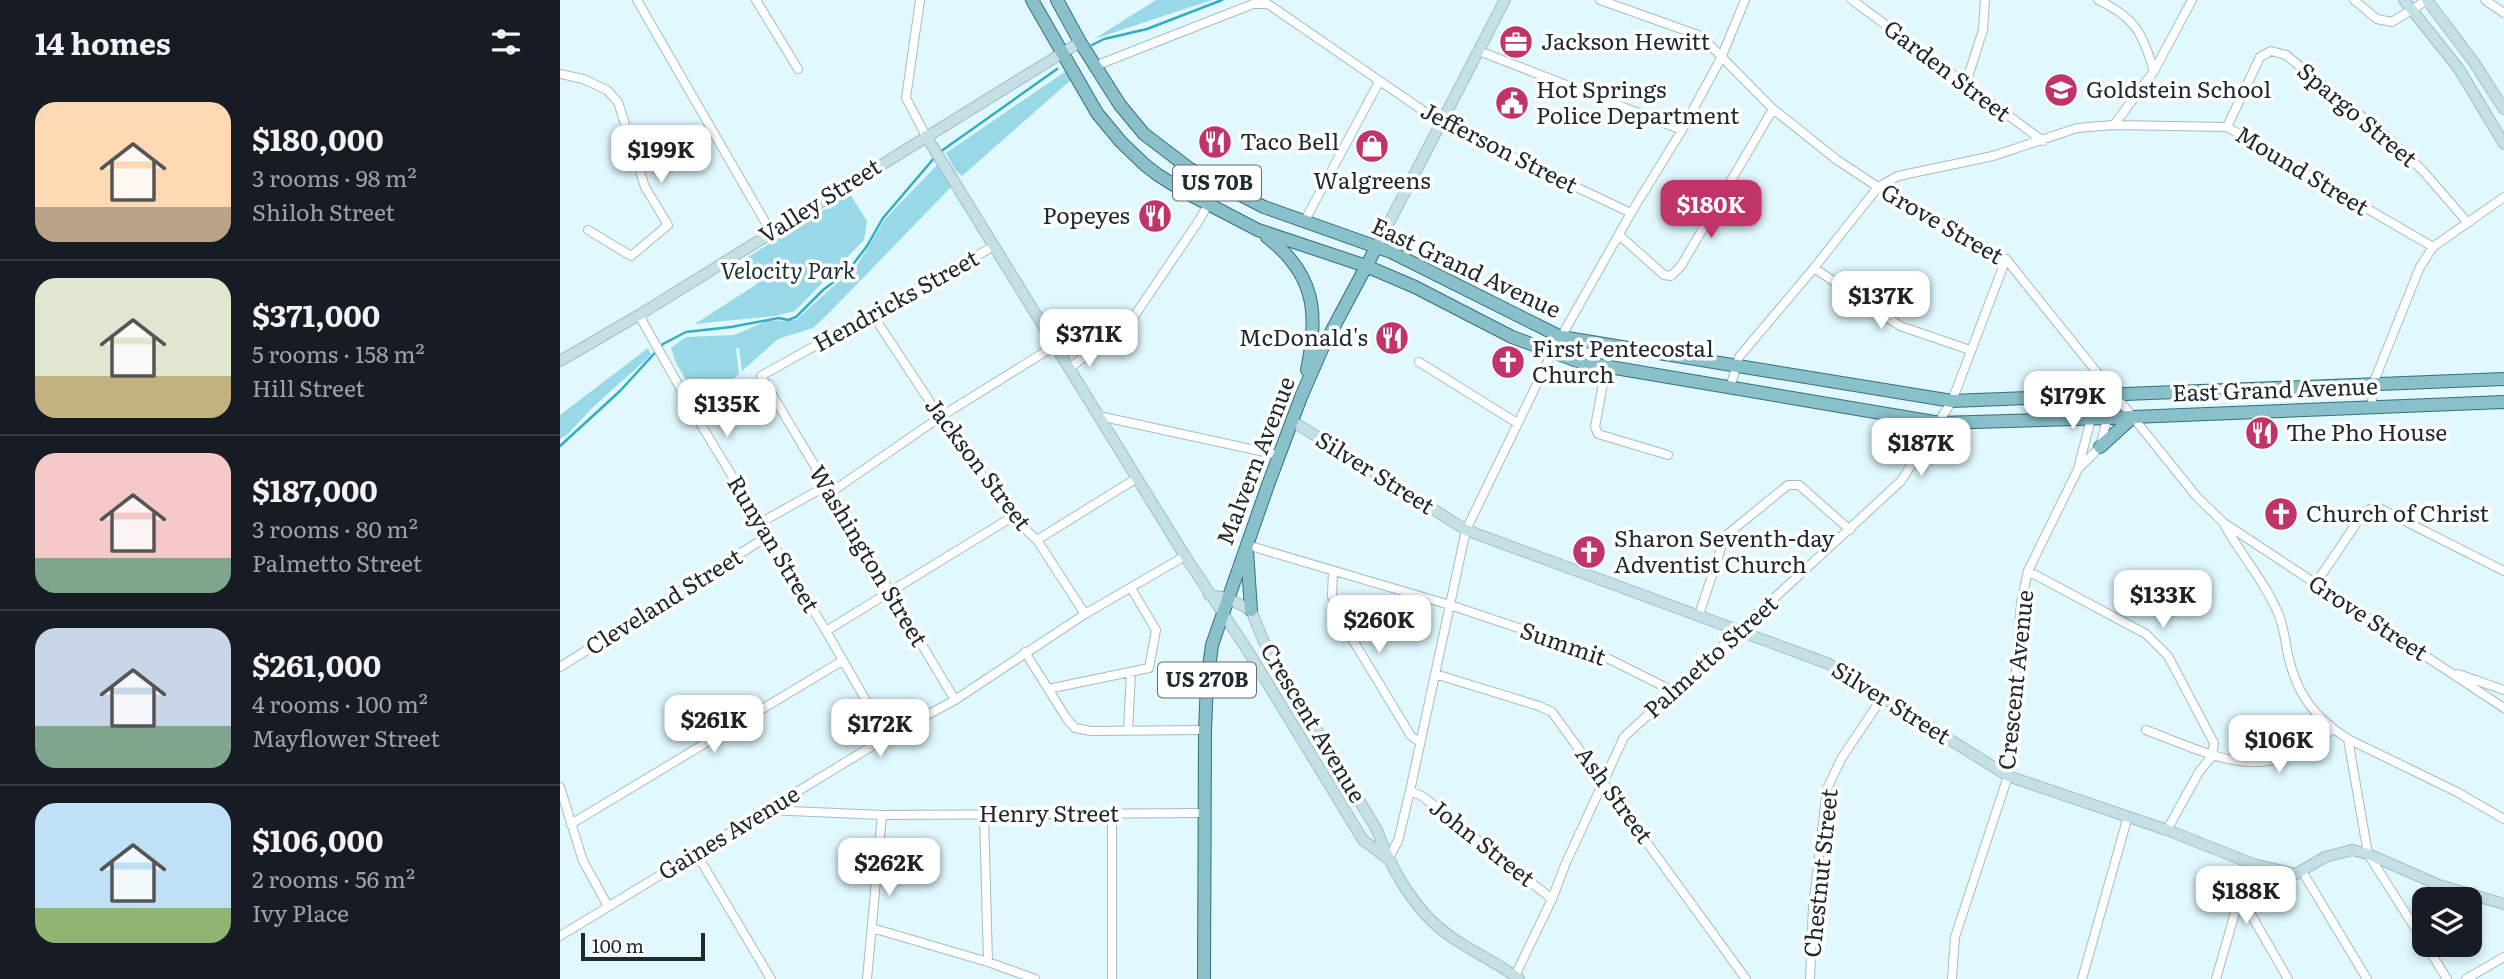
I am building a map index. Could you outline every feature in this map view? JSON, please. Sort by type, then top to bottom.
[{"type":"main road","name":"US 70B","points":[[1032,0],[1062,54]]},
{"type":"main road","name":"US 70B","points":[[1057,0],[1095,66]]},
{"type":"main road","name":"East Grand Avenue","points":[[1062,54],[1097,113],[1121,142],[1145,165],[1208,205],[1258,230],[1366,266],[1415,287],[1552,354],[1605,367],[1940,423],[2504,402]]},
{"type":"main road","name":"East Grand Avenue","points":[[1095,66],[1120,105],[1144,134],[1190,169],[1264,207],[1377,246],[1561,337],[1952,401],[2504,379]]},
{"type":"main road","name":"US 270B","points":[[1258,230],[1289,257],[1307,284],[1314,322],[1301,397]]},
{"type":"main road","name":"Malvern Avenue","points":[[1204,979],[1205,730],[1212,645],[1301,397],[1322,349],[1377,246]]},
{"type":"main road","points":[[2100,447],[2133,417]]},
{"type":"main road","points":[[1247,545],[1251,610]]},
{"type":"street","points":[[638,0],[771,232]]},
{"type":"street","points":[[756,0],[798,69]]},
{"type":"street","points":[[920,0],[906,98],[926,136]]},
{"type":"street","name":"Malvern Avenue","points":[[1377,246],[1505,0]]},
{"type":"street","name":"Grove Street","points":[[1600,0],[1701,36],[1773,109],[1837,160],[1878,187],[2006,259],[2197,497],[2224,523],[2504,708]]},
{"type":"street","points":[[1388,859],[1398,841],[1410,791],[1466,530],[1552,354],[1631,213],[1682,130],[1721,58],[1745,0]]},
{"type":"street","name":"Garden Street","points":[[1852,0],[2043,141]]},
{"type":"street","points":[[1966,83],[1983,30],[1985,0]]},
{"type":"street","points":[[2098,0],[2124,16],[2143,36],[2154,71]]},
{"type":"street","points":[[2114,125],[2154,71],[2192,0]]},
{"type":"street","points":[[2354,0],[2377,19],[2385,22],[2392,22],[2427,0],[2473,61],[2504,109]]},
{"type":"street","points":[[2403,0],[2459,69],[2504,144]]},
{"type":"street","points":[[2485,0],[2504,13]]},
{"type":"street","name":"Jefferson Street","points":[[1095,66],[1240,8],[1253,4],[1268,4],[1441,123],[1631,213]]},
{"type":"street","name":"Valley Street","points":[[560,361],[1080,42]]},
{"type":"street","points":[[1479,51],[1682,130]]},
{"type":"street","name":"Spargo Street","points":[[2227,127],[2260,57],[2271,51],[2286,55],[2386,136],[2423,171],[2469,223]]},
{"type":"street","points":[[560,74],[583,79],[607,90],[618,102],[645,187],[668,225],[631,256],[588,230]]},
{"type":"street","points":[[1304,222],[1379,82]]},
{"type":"street","points":[[1619,235],[1664,275],[1671,276],[1681,266],[1773,109]]},
{"type":"street","name":"Mound Street","points":[[1878,187],[1898,176],[1993,156],[2077,128],[2114,125],[2227,127],[2433,247]]},
{"type":"street","name":"Crescent Avenue","points":[[926,136],[1363,840],[1388,859]]},
{"type":"street","points":[[1070,368],[1133,318],[1220,184]]},
{"type":"street","points":[[1730,388],[1739,357],[1878,187]]},
{"type":"street","points":[[2372,406],[2373,383],[2420,267],[2433,247],[2504,197]]},
{"type":"street","name":"Hendricks Street","points":[[761,376],[994,246]]},
{"type":"street","name":"Palmetto Street","points":[[1517,977],[1624,737],[1901,481],[1952,401],[2006,259]]},
{"type":"street","points":[[1814,268],[1900,326],[1970,350]]},
{"type":"street","name":"Jackson Street","points":[[872,314],[940,417],[1012,517],[1037,540],[1086,614]]},
{"type":"street","name":"Runyan Street","points":[[639,315],[887,737]]},
{"type":"street","name":"Cleveland Street","points":[[760,523],[828,489],[1056,345]]},
{"type":"street","points":[[1610,346],[1595,427],[1598,434],[1668,455]]},
{"type":"street","points":[[1419,362],[1517,424]]},
{"type":"street","name":"Washington Street","points":[[761,376],[954,700]]},
{"type":"street","name":"Crescent Avenue","points":[[2078,469],[2100,447],[2113,395]]},
{"type":"street","name":"Crescent Avenue","points":[[1952,979],[1955,937],[2008,776],[2021,603],[2028,571],[2078,469],[2091,419],[2092,396]]},
{"type":"street","points":[[1099,416],[1278,455]]},
{"type":"street","name":"Silver Street","points":[[1292,421],[1466,530],[1829,664],[2008,776],[2167,830],[2253,864],[2295,874],[2302,871]]},
{"type":"street","points":[[1037,540],[1137,478]]},
{"type":"street","points":[[1699,615],[1722,545],[1729,533],[1788,485],[1799,485],[1850,530]]},
{"type":"street","points":[[2316,583],[2362,514],[2379,508],[2504,571]]},
{"type":"street","points":[[826,631],[1012,517]]},
{"type":"street","points":[[2224,523],[2280,615],[2290,663],[2300,691],[2315,713],[2332,730],[2348,739],[2504,818]]},
{"type":"street","name":"Cleveland Street","points":[[560,667],[768,536]]},
{"type":"street","name":"Summit","points":[[1247,545],[1450,605],[1605,657],[1673,691]]},
{"type":"street","name":"Gaines Avenue","points":[[560,936],[887,737],[954,700],[1025,652],[1185,556]]},
{"type":"street","points":[[2028,571],[2147,634],[2168,656],[2214,743],[2212,756],[2199,772],[2167,830]]},
{"type":"street","points":[[1333,572],[1332,596],[1342,622],[1411,736],[1420,742]]},
{"type":"street","points":[[1048,689],[1149,668],[1156,630],[1131,588]]},
{"type":"street","points":[[1209,595],[1227,598],[1251,610]]},
{"type":"street","name":"Crescent Avenue","points":[[1251,610],[1264,642],[1377,830],[1388,859],[1420,909],[1448,936],[1517,977]]},
{"type":"street","points":[[1248,651],[1264,642]]},
{"type":"street","points":[[1025,652],[1075,728],[1091,731],[1205,730]]},
{"type":"street","points":[[571,824],[842,661]]},
{"type":"street","points":[[2448,670],[2504,690]]},
{"type":"street","points":[[1128,731],[1131,672]]},
{"type":"street","name":"Ash Street","points":[[1436,674],[1552,712],[1746,979]]},
{"type":"street","name":"Chestnut Street","points":[[1810,979],[1813,907],[1827,789],[1833,773],[1882,698]]},
{"type":"street","points":[[2146,730],[2212,756],[2247,763],[2269,763],[2292,756],[2315,744],[2332,730]]},
{"type":"street","points":[[2348,739],[2368,854],[2412,923]]},
{"type":"street","points":[[1308,750],[1324,740]]},
{"type":"street","points":[[560,787],[583,861],[608,906]]},
{"type":"street","name":"John Street","points":[[1410,791],[1422,796],[1552,899]]},
{"type":"street","name":"Henry Street","points":[[767,810],[882,815],[1205,813]]},
{"type":"street","points":[[984,814],[988,962]]},
{"type":"street","points":[[1112,814],[1112,979]]},
{"type":"street","points":[[867,979],[882,815]]},
{"type":"street","points":[[2082,979],[2128,816]]},
{"type":"street","points":[[2367,979],[2302,871],[2325,857],[2352,850],[2368,854],[2439,885],[2504,904]]},
{"type":"street","points":[[696,853],[771,979]]},
{"type":"street","points":[[2216,979],[2238,902],[2253,864]]},
{"type":"street","points":[[2238,902],[2249,911],[2288,979]]},
{"type":"street","points":[[872,928],[988,962],[1035,979]]},
{"type":"street","points":[[2434,957],[2447,979]]},
{"type":"street","points":[[2466,979],[2504,957]]},
{"type":"green space","points":[[1156,0],[1212,0],[1094,39]]},
{"type":"green space","points":[[1066,71],[1072,79],[962,176],[955,170],[946,153]]},
{"type":"green space","points":[[938,164],[952,186],[829,313],[813,328],[778,339],[742,371],[739,348],[736,348],[739,374],[701,406],[676,363],[671,348],[686,337],[734,335],[767,321],[796,320],[858,264],[885,219]]},
{"type":"green space","name":"Velocity Park","points":[[850,194],[867,221],[864,240],[795,311],[775,316],[695,324],[757,284],[743,260]]},
{"type":"green space","points":[[648,348],[651,355],[560,439],[560,415]]},
{"type":"waterway","points":[[1092,45],[1104,39],[1147,29],[1222,0]]},
{"type":"waterway","points":[[940,152],[1057,69]]},
{"type":"waterway","points":[[560,446],[620,391],[663,344],[686,332],[796,317],[823,290],[848,271],[883,218],[935,157]]},
{"type":"place","name":"Jackson Hewitt","points":[[1516,42]]},
{"type":"place","name":"Goldstein School","points":[[2061,90]]},
{"type":"place","name":"Hot Springs Police Department","points":[[1512,103]]},
{"type":"place","name":"Taco Bell","points":[[1215,142]]},
{"type":"place","name":"Walgreens","points":[[1372,146]]},
{"type":"place","name":"Popeyes","points":[[1155,216]]},
{"type":"place","name":"McDonald's","points":[[1392,338]]},
{"type":"place","name":"First Pentecostal Church","points":[[1508,362]]},
{"type":"place","name":"The Pho House","points":[[2262,433]]},
{"type":"place","name":"Church of Christ","points":[[2281,514]]},
{"type":"place","name":"Sharon Seventh-day Adventist Church","points":[[1589,552]]}]
